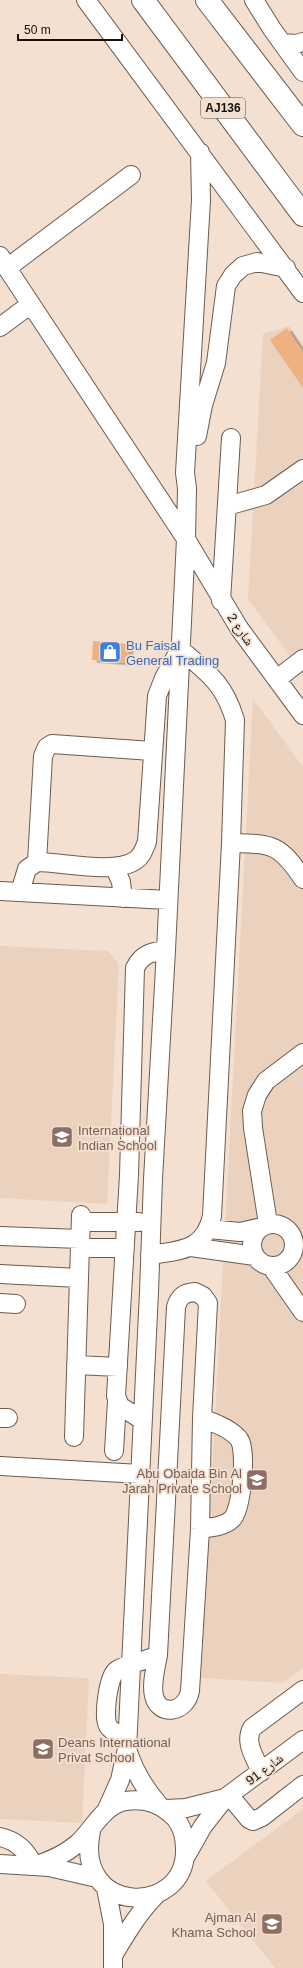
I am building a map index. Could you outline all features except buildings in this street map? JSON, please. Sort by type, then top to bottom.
[{"type":"main road","name":"AJ136","points":[[143,0],[303,215]]},
{"type":"main road","points":[[207,0],[303,125]]},
{"type":"street","points":[[86,0],[286,268],[303,293]]},
{"type":"street","points":[[261,5],[282,43],[303,72]]},
{"type":"street","points":[[282,43],[296,44],[303,42]]},
{"type":"street","points":[[107,1810],[120,1780],[128,1745],[130,1665],[149,1292],[152,1179],[166,950],[186,539],[187,488],[185,473],[202,200],[200,152]]},
{"type":"street","points":[[4,262],[131,175]]},
{"type":"street","name":"شارع 2","points":[[4,262],[186,539],[221,601],[303,715]]},
{"type":"street","points":[[187,488],[191,475],[200,418],[216,363],[226,286],[233,275],[243,266],[257,262],[286,268]]},
{"type":"street","points":[[0,326],[31,304]]},
{"type":"street","points":[[221,601],[231,438]]},
{"type":"street","points":[[227,506],[266,495],[303,469]]},
{"type":"street","points":[[6,893],[31,864],[37,862],[115,868],[136,860],[143,852],[147,842],[152,751],[157,696],[164,678],[180,649]]},
{"type":"street","points":[[180,649],[220,685],[230,701],[235,720],[231,843],[212,1216],[209,1229],[202,1240],[191,1247]]},
{"type":"street","points":[[276,679],[303,659]]},
{"type":"street","points":[[37,862],[43,756],[47,747],[52,744],[152,751]]},
{"type":"street","points":[[147,842],[170,855]]},
{"type":"street","points":[[231,843],[264,844],[277,848],[288,857],[303,879]]},
{"type":"street","points":[[115,868],[121,882],[123,898]]},
{"type":"street","points":[[6,893],[168,900]]},
{"type":"street","points":[[114,1451],[125,1248],[135,968],[140,960],[147,954],[166,950]]},
{"type":"street","points":[[265,1225],[252,1111],[257,1095],[266,1081],[303,1053]]},
{"type":"street","points":[[128,1175],[152,1179]]},
{"type":"street","points":[[74,1437],[81,1218],[126,1222],[152,1221]]},
{"type":"street","points":[[209,1229],[240,1232],[265,1225],[281,1225],[287,1228],[299,1246],[284,1263],[271,1266]]},
{"type":"street","points":[[265,1225],[253,1237],[252,1250],[259,1261],[271,1266],[303,1312]]},
{"type":"street","points":[[0,1236],[125,1248]]},
{"type":"street","points":[[150,1255],[191,1247],[255,1256]]},
{"type":"street","points":[[0,1274],[79,1278]]},
{"type":"street","points":[[149,1292],[164,1298],[176,1307]]},
{"type":"street","points":[[190,1292],[203,1296],[208,1303],[202,1418],[200,1529],[190,1691],[189,1699],[183,1706],[175,1710],[158,1704],[154,1696],[158,1655],[176,1307],[178,1299],[190,1292]]},
{"type":"street","points":[[76,1365],[118,1367]]},
{"type":"street","points":[[117,1401],[120,1406],[142,1420]]},
{"type":"street","points":[[200,1529],[225,1524],[232,1519],[238,1507],[243,1460],[243,1450],[239,1440],[232,1432],[202,1418]]},
{"type":"street","points":[[0,1466],[140,1474]]},
{"type":"street","points":[[130,1665],[158,1655]]},
{"type":"street","points":[[261,1772],[248,1742],[249,1734],[252,1728],[303,1690]]},
{"type":"street","name":"شارع 91","points":[[186,1856],[203,1826],[227,1796],[303,1740]]},
{"type":"street","points":[[114,1961],[131,1924],[143,1908],[157,1894],[171,1885],[181,1872],[186,1856],[185,1838],[178,1822],[141,1782],[133,1765],[128,1745]]},
{"type":"street","points":[[227,1796],[249,1819],[254,1820],[262,1817],[303,1785]]},
{"type":"street","name":"شارع 91","points":[[163,1807],[186,1808],[227,1796]]},
{"type":"street","points":[[114,1961],[113,1924],[102,1883],[90,1863],[88,1847],[91,1831],[98,1819],[107,1810],[124,1801],[142,1800],[163,1807]]},
{"type":"street","points":[[34,1866],[63,1854],[91,1831]]},
{"type":"street","points":[[0,1837],[11,1840],[21,1846],[29,1855],[34,1866]]},
{"type":"street","points":[[0,1864],[49,1867],[102,1883],[124,1897],[141,1898],[157,1894]]},
{"type":"shaded area","points":[[289,326],[303,345],[303,674],[248,599],[263,334]]},
{"type":"shaded area","points":[[253,699],[303,767],[303,1668],[283,1683],[201,1678]]},
{"type":"shaded area","points":[[0,946],[108,951],[119,964],[107,1204],[0,1198]]},
{"type":"shaded area","name":"Deans International Privat School","points":[[0,1674],[89,1678],[82,1823],[0,1819]]},
{"type":"shaded area","name":"Ajman Al Khama School","points":[[303,1809],[303,1968],[275,1968],[206,1881]]},
{"type":"place","name":"Bu Faisal General Trading","points":[[110,652]]},
{"type":"place","name":"International Indian School","points":[[62,1137]]},
{"type":"place","name":"Abu Obaida Bin Al Jarah Private School","points":[[257,1480]]},
{"type":"place","name":"Deans International Privat School","points":[[43,1749]]},
{"type":"place","name":"Ajman Al Khama School","points":[[272,1924]]}]
